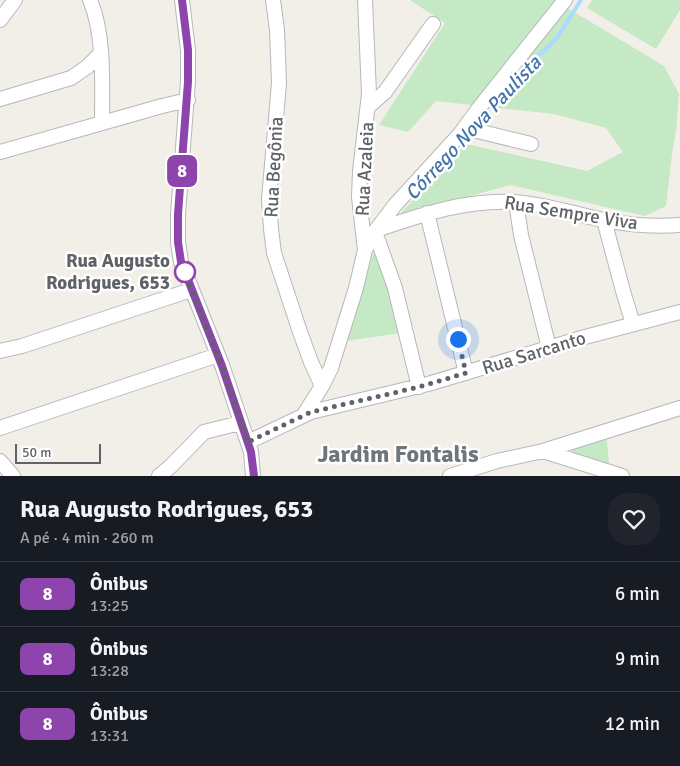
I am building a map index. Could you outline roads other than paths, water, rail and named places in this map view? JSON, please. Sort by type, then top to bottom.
[{"type":"street","points":[[0,20],[15,0]]},
{"type":"street","points":[[90,0],[94,11],[100,54],[102,122]]},
{"type":"street","points":[[182,0],[188,50],[188,100],[178,214],[178,242],[181,262],[218,355],[248,442],[254,476]]},
{"type":"street","name":"Rua Begônia","points":[[273,0],[277,30],[279,83],[269,199],[274,253],[300,332],[322,386]]},
{"type":"street","name":"Rua Azaleia","points":[[303,416],[331,368],[356,288],[365,250],[359,196],[360,171],[368,107],[369,68],[365,0]]},
{"type":"street","points":[[365,250],[376,231],[406,191],[465,128],[565,0]]},
{"type":"street","points":[[368,107],[386,92],[433,24]]},
{"type":"street","points":[[0,99],[71,78],[88,67],[100,54]]},
{"type":"street","points":[[0,152],[102,122],[188,100]]},
{"type":"street","points":[[465,128],[531,144]]},
{"type":"street","points":[[516,202],[521,235],[549,348]]},
{"type":"street","name":"Rua Sempre Viva","points":[[376,231],[446,208],[473,204],[516,202],[637,225],[680,225]]},
{"type":"street","points":[[427,213],[466,373]]},
{"type":"street","points":[[604,220],[633,324]]},
{"type":"street","points":[[376,231],[395,288],[419,387]]},
{"type":"street","points":[[0,351],[22,346],[191,290]]},
{"type":"street","name":"Rua Sarcanto","points":[[248,442],[311,412],[419,387],[549,348],[680,312]]},
{"type":"street","points":[[0,428],[218,355]]},
{"type":"street","points":[[450,476],[498,461],[543,451],[680,408]]},
{"type":"street","points":[[158,476],[171,466],[204,432],[240,423]]},
{"type":"street","points":[[543,451],[622,476]]},
{"type":"street","points":[[0,461],[13,476]]},
{"type":"waterway","name":"Córrego Nova Paulista","points":[[501,91],[557,38],[581,0]]},
{"type":"place","name":"Rua Augusto Rodrigues, 653","points":[[185,272]]},
{"type":"district","name":"Jardim Fontalis","points":[[398,454]]}]
